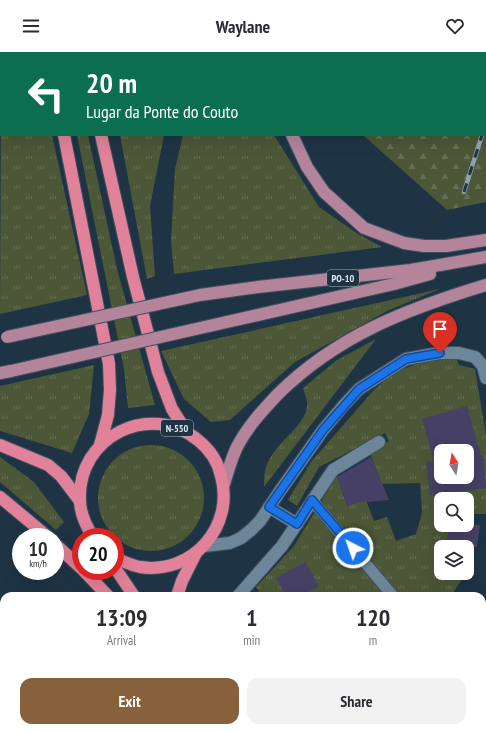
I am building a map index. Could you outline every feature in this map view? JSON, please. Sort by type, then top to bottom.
[{"type":"highway","name":"N-550","points":[[64,136],[109,364],[110,390],[108,415],[100,445]]},
{"type":"highway","name":"N-550","points":[[101,136],[133,277],[158,372],[172,409],[186,432]]},
{"type":"highway","name":"N-550","points":[[88,528],[82,514],[80,501],[81,480],[88,461],[100,445],[115,433],[132,426],[150,423],[168,425],[186,432],[200,441],[211,454],[219,468],[224,484],[224,501],[221,517],[214,532],[200,550],[182,581],[178,592]]},
{"type":"highway","points":[[0,445],[48,465],[62,476],[80,501]]},
{"type":"highway","points":[[0,497],[37,528]]},
{"type":"highway","name":"N-550","points":[[124,562],[141,567],[155,568],[170,566],[183,561],[200,550]]},
{"type":"highway","points":[[64,552],[72,560]]},
{"type":"highway","points":[[93,580],[104,592]]},
{"type":"highway","points":[[123,580],[131,592]]},
{"type":"main road","points":[[292,136],[307,167],[324,192],[364,228],[404,243],[424,246],[446,246],[486,240]]},
{"type":"main road","name":"PO-10","points":[[4,338],[200,295],[412,270],[486,257]]},
{"type":"main road","name":"PO-10","points":[[5,372],[394,284],[486,257]]},
{"type":"main road","points":[[224,484],[238,446],[249,428],[264,409],[292,380],[321,357],[377,325],[419,307],[486,285]]},
{"type":"street","points":[[200,550],[241,538],[260,521],[323,430],[344,405],[359,389],[406,359],[440,353],[459,353],[476,357],[483,366],[486,378]]},
{"type":"street","points":[[242,592],[282,546],[333,470],[380,442]]},
{"type":"street","points":[[269,507],[297,524]]},
{"type":"lane","points":[[312,500],[390,592]]},
{"type":"green space","points":[[1,136],[52,136],[87,295],[0,314]]},
{"type":"green space","points":[[77,136],[88,136],[117,269],[155,405],[128,408],[124,369]]},
{"type":"green space","points":[[120,136],[164,136],[150,206],[155,276],[147,279]]},
{"type":"green space","points":[[183,136],[275,136],[319,207],[358,234],[382,247],[174,274],[171,240],[175,169]]},
{"type":"green space","points":[[364,136],[486,136],[486,202],[447,210]]},
{"type":"green space","points":[[440,289],[389,310],[295,362],[230,420],[211,422],[184,399],[161,351]]},
{"type":"green space","points":[[376,339],[264,487],[265,473],[268,462],[280,445],[295,429],[305,414],[307,404],[303,388],[337,360]]},
{"type":"green space","points":[[456,357],[459,365],[475,369],[486,435],[486,514],[474,514],[474,492],[434,492],[434,532],[448,532],[448,540],[434,540],[434,580],[461,580],[454,592],[259,592],[256,587],[294,546],[337,475],[347,506],[366,500],[374,521],[387,517],[396,541],[416,534],[422,513],[420,483],[382,484],[368,449],[389,441],[385,433],[319,467],[297,506],[288,500],[311,462],[373,391],[393,373],[424,361]]},
{"type":"green space","points":[[94,365],[89,414],[72,453],[0,431],[0,386]]},
{"type":"green space","points":[[141,446],[161,446],[180,454],[195,469],[203,488],[203,508],[195,527],[180,542],[161,550],[141,550],[124,543],[124,528],[108,528],[102,518],[99,508],[99,488],[107,469],[122,454]]},
{"type":"green space","points":[[0,457],[34,482],[64,522],[58,528],[54,528],[0,482]]},
{"type":"building","points":[[467,406],[481,456],[483,455],[486,488],[454,492],[434,492],[434,494],[430,495],[426,462],[434,461],[422,419]]},
{"type":"building","points":[[371,457],[389,500],[367,502],[366,500],[347,506],[337,477]]},
{"type":"building","points":[[474,525],[480,525],[477,547],[474,547],[474,540],[448,540],[448,532],[474,532]]},
{"type":"building","points":[[305,562],[319,586],[309,592],[284,592],[276,578]]},
{"type":"railway","points":[[464,192],[482,136]]},
{"type":"route","points":[[353,548],[312,500],[297,524],[269,507],[323,430],[359,389],[406,359],[440,353]]}]
